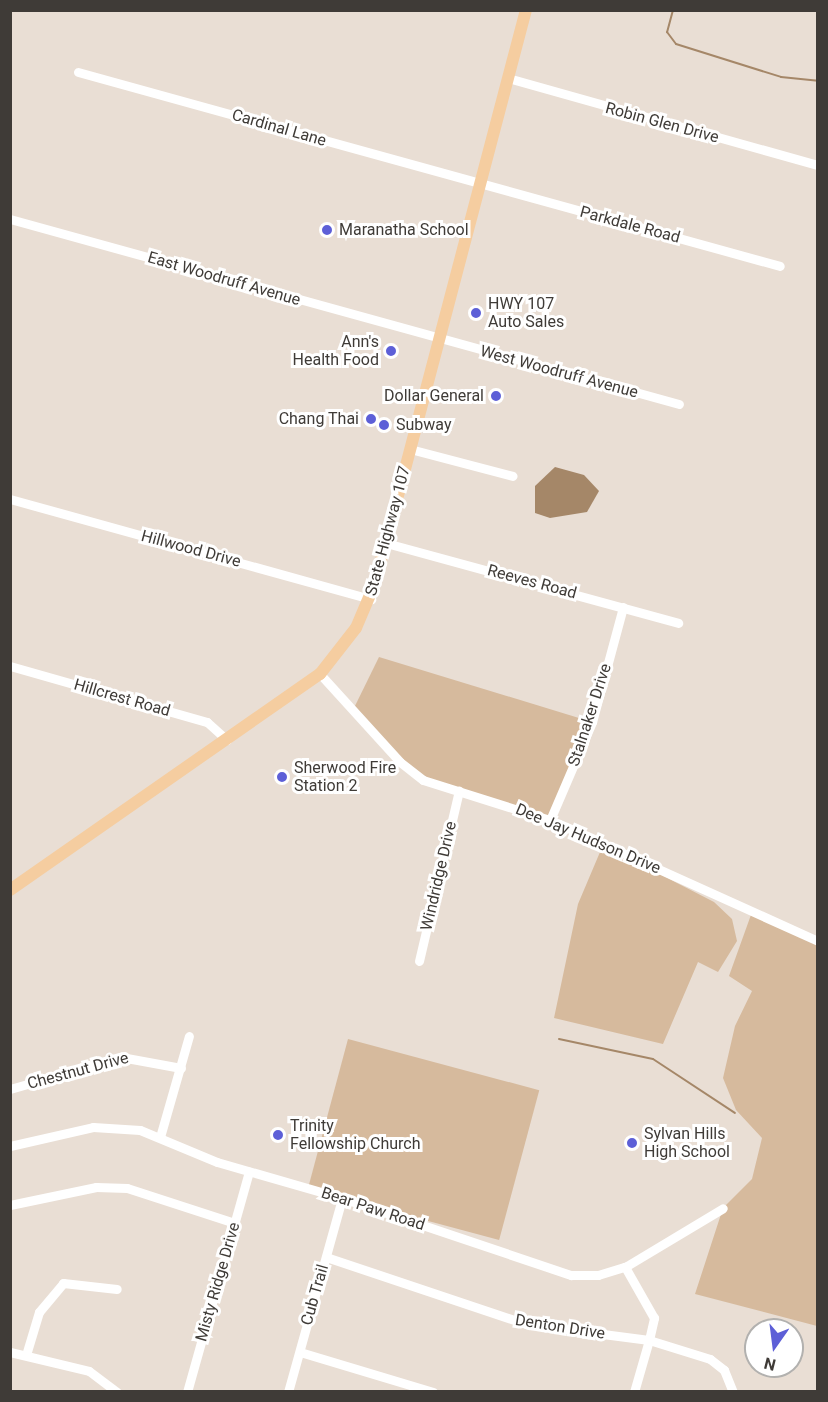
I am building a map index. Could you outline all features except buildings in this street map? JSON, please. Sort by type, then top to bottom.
[{"type":"main road","name":"State Highway 107","points":[[10,890],[320,674],[346,645],[371,599],[526,10]]},
{"type":"street","name":"Cardinal Lane","points":[[78,72],[479,184]]},
{"type":"street","name":"Robin Glen Drive","points":[[508,78],[818,165]]},
{"type":"street","name":"Parkdale Road","points":[[479,184],[780,266]]},
{"type":"street","name":"East Woodruff Avenue","points":[[10,219],[438,339]]},
{"type":"street","name":"West Woodruff Avenue","points":[[438,339],[679,404]]},
{"type":"street","points":[[410,449],[513,476]]},
{"type":"street","name":"Hillwood Drive","points":[[10,499],[371,599]]},
{"type":"street","name":"Reeves Road","points":[[386,543],[678,624]]},
{"type":"street","name":"Stalnaker Drive","points":[[550,820],[592,722],[623,607]]},
{"type":"street","name":"Hillcrest Road","points":[[10,666],[207,722],[227,740]]},
{"type":"street","name":"Dee Jay Hudson Drive","points":[[320,674],[407,768],[459,792],[550,820],[818,941]]},
{"type":"street","name":"Windridge Drive","points":[[419,961],[459,792]]},
{"type":"street","points":[[160,1137],[189,1036]]},
{"type":"street","name":"Chestnut Drive","points":[[10,1089],[129,1056],[181,1068]]},
{"type":"street","name":"Bear Paw Road","points":[[10,1146],[109,1126],[160,1137],[249,1172],[342,1198],[560,1273],[598,1275],[625,1267],[723,1208]]},
{"type":"street","name":"Misty Ridge Drive","points":[[187,1392],[249,1172]]},
{"type":"street","points":[[10,1205],[76,1190],[119,1187],[235,1223]]},
{"type":"street","name":"Cub Trail","points":[[288,1392],[342,1198]]},
{"type":"street","name":"Denton Drive","points":[[326,1257],[526,1324],[649,1340],[710,1359],[724,1370],[733,1392]]},
{"type":"street","points":[[625,1267],[654,1318],[634,1392]]},
{"type":"street","points":[[26,1355],[39,1312],[63,1283],[117,1289]]},
{"type":"street","points":[[10,1352],[89,1371],[117,1392]]},
{"type":"street","points":[[300,1352],[433,1392]]},
{"type":"shaded area","points":[[555,467],[584,475],[599,491],[587,512],[550,518],[535,513],[535,486]]},
{"type":"shaded area","points":[[379,657],[592,722],[550,820],[423,780],[353,710]]},
{"type":"shaded area","points":[[603,845],[714,902],[732,919],[737,941],[718,972],[698,962],[663,1044],[554,1018],[578,904]]},
{"type":"shaded area","points":[[752,912],[817,941],[817,1326],[804,1323],[804,1318],[786,1318],[695,1294],[723,1208],[752,1179],[762,1138],[736,1110],[723,1078],[735,1026],[752,991],[729,976]]},
{"type":"shaded area","points":[[348,1039],[539,1090],[499,1240],[308,1189]]},
{"type":"waterway","points":[[673,10],[667,32],[676,44],[781,77],[818,81]]},
{"type":"waterway","points":[[559,1039],[653,1059],[735,1113]]},
{"type":"place","name":"Maranatha School","points":[[327,230]]},
{"type":"place","name":"HWY 107 Auto Sales","points":[[476,313]]},
{"type":"place","name":"Ann's Health Food","points":[[391,351]]},
{"type":"place","name":"Dollar General","points":[[496,396]]},
{"type":"place","name":"Chang Thai","points":[[371,419]]},
{"type":"place","name":"Subway","points":[[384,425]]},
{"type":"place","name":"Sherwood Fire Station 2","points":[[282,777]]},
{"type":"place","name":"Trinity Fellowship Church","points":[[278,1135]]},
{"type":"place","name":"Sylvan Hills High School","points":[[632,1143]]}]
